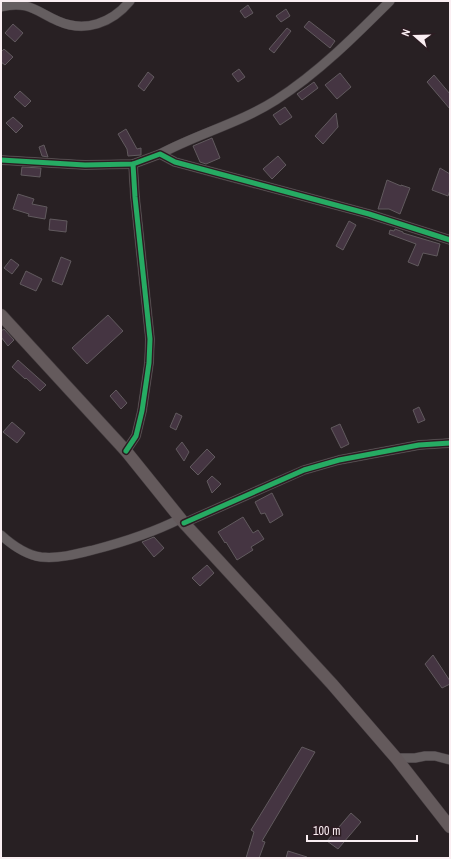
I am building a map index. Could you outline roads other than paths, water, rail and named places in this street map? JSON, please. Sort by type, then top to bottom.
[{"type":"main road","points":[[1,315],[126,451],[182,521],[332,684],[396,758],[450,827]]},
{"type":"street","points":[[1,7],[6,4],[19,3],[32,5],[60,22],[87,27],[95,26],[117,14],[130,1]]},
{"type":"street","points":[[1,160],[85,165],[133,164],[160,154],[233,122],[275,101],[326,61],[390,1]]},
{"type":"street","points":[[160,154],[176,162],[369,214],[450,240]]},
{"type":"street","points":[[126,451],[136,436],[142,411],[148,370],[150,339],[134,197],[133,164]]},
{"type":"street","points":[[1,535],[30,555],[56,557],[79,553],[142,536],[182,521],[304,470],[339,460],[412,446],[450,443]]},
{"type":"street","points":[[396,758],[435,756],[450,760]]}]
